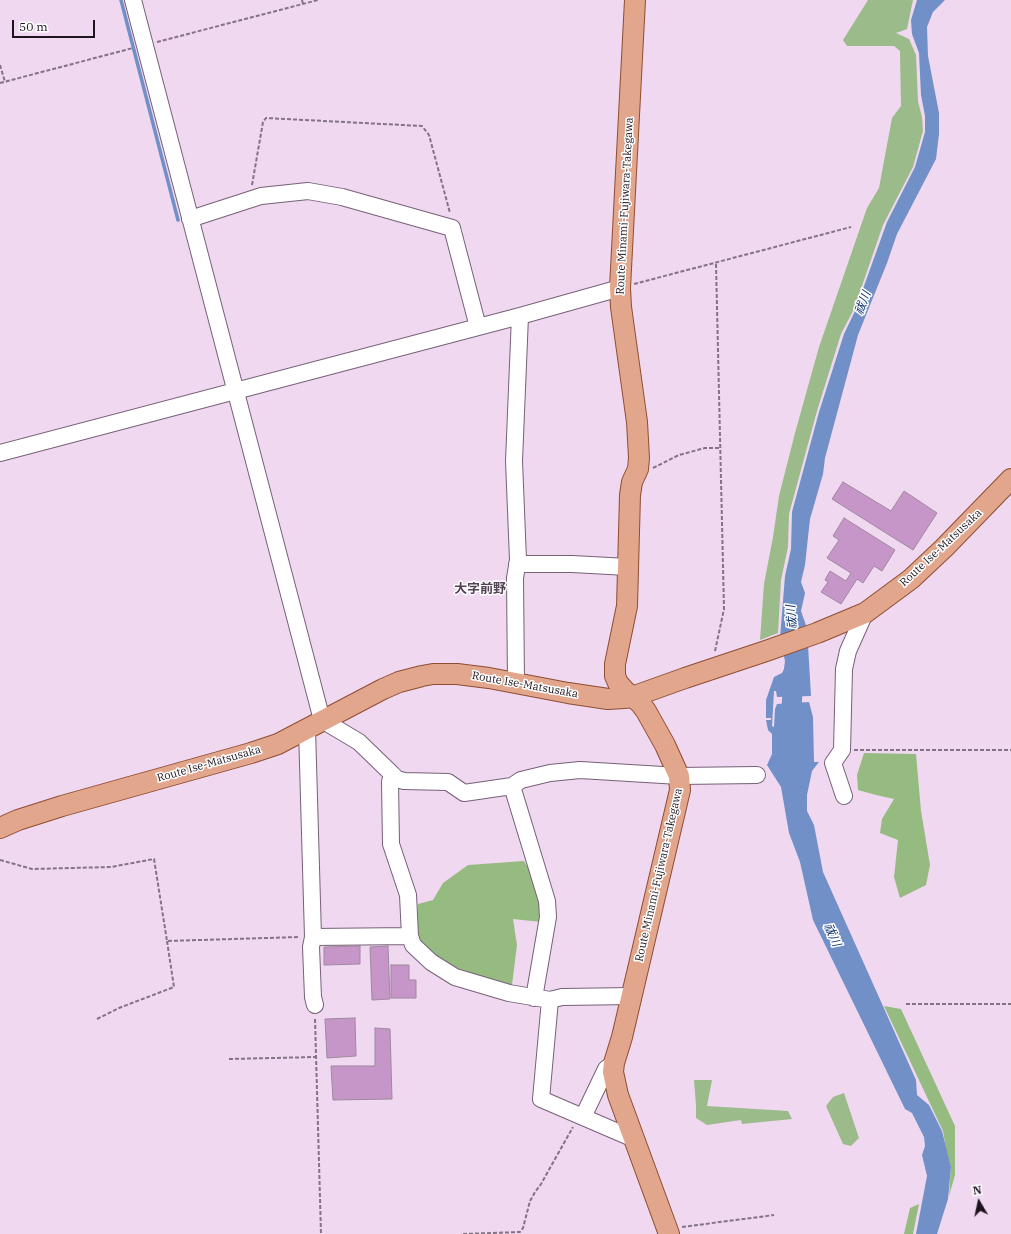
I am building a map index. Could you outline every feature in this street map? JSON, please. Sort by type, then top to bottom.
[{"type":"main road","name":"Route Minami-Fujiwara-Takegawa","points":[[635,0],[620,288],[621,307],[639,437],[639,458],[637,472],[632,482],[630,495],[627,606],[615,664],[615,676],[618,683],[640,703],[646,711],[665,745],[679,776],[680,790],[613,1072],[618,1095],[669,1234]]},
{"type":"main road","name":"Route Ise-Matsusaka","points":[[0,828],[18,820],[62,806],[251,753],[278,744],[383,689],[399,682],[422,676],[433,674],[457,674],[489,678],[516,684],[608,699],[632,697],[766,651],[817,633],[865,613],[911,579],[944,548],[1011,479]]},
{"type":"street","points":[[133,0],[235,391],[315,724],[313,937],[311,947],[313,997],[315,1005]]},
{"type":"street","points":[[190,219],[261,196],[308,191],[342,197],[452,228],[478,327]]},
{"type":"street","points":[[0,453],[520,316],[620,288]]},
{"type":"street","points":[[516,684],[515,578],[517,564],[514,461],[520,316]]},
{"type":"street","points":[[517,564],[572,564],[628,567]]},
{"type":"street","points":[[844,796],[833,763],[842,750],[844,670],[848,651],[865,613]]},
{"type":"street","points":[[315,724],[359,742],[396,779],[404,781],[448,782],[464,793],[512,786],[521,780],[550,773],[580,770],[679,776],[757,775]]},
{"type":"street","points":[[392,774],[390,782],[391,844],[408,895],[410,936],[413,945],[431,962],[455,977],[509,994],[550,1000],[562,997],[632,996]]},
{"type":"street","points":[[512,786],[547,901],[548,917],[534,998]]},
{"type":"street","points":[[313,937],[410,936]]},
{"type":"street","points":[[550,1000],[541,1099],[634,1138]]},
{"type":"street","points":[[583,1117],[606,1069],[614,1064]]},
{"type":"path","points":[[302,0],[303,4]]},
{"type":"path","points":[[145,45],[318,0]]},
{"type":"path","points":[[0,83],[129,50]]},
{"type":"path","points":[[0,65],[5,82]]},
{"type":"path","points":[[251,200],[251,192],[263,122],[266,118],[422,126],[429,135],[452,221],[452,228]]},
{"type":"path","points":[[620,288],[716,264],[851,227]]},
{"type":"path","points":[[712,669],[724,609],[716,264]]},
{"type":"path","points":[[637,472],[642,474],[679,455],[704,448],[720,448]]},
{"type":"path","points":[[842,750],[1011,750]]},
{"type":"path","points":[[0,860],[32,869],[111,867],[154,860],[174,987],[118,1008],[97,1019]]},
{"type":"path","points":[[167,941],[313,937]]},
{"type":"path","points":[[906,1004],[1011,1004]]},
{"type":"path","points":[[315,1005],[321,1234]]},
{"type":"path","points":[[229,1059],[316,1057]]},
{"type":"path","points":[[463,1234],[520,1232],[523,1228],[530,1201],[576,1122],[583,1117]]},
{"type":"path","points":[[669,1234],[678,1227],[774,1214]]},
{"type":"green space","points":[[868,0],[913,0],[907,29],[896,33],[909,39],[916,55],[918,101],[922,117],[923,131],[913,167],[883,225],[854,309],[841,334],[817,411],[789,514],[788,547],[781,580],[778,633],[760,640],[764,584],[779,496],[795,433],[819,347],[867,208],[879,188],[892,118],[901,106],[900,51],[894,46],[847,46],[843,40]]},
{"type":"green space","points":[[864,753],[916,754],[921,811],[930,865],[926,885],[900,898],[894,877],[898,840],[880,833],[882,819],[894,799],[858,790],[857,775]]},
{"type":"green space","points":[[524,861],[536,881],[541,922],[513,919],[517,945],[512,985],[457,972],[418,942],[418,904],[433,900],[443,883],[468,865]]},
{"type":"green space","points":[[884,1006],[901,1009],[955,1126],[955,1175],[949,1196],[951,1167],[943,1131]]},
{"type":"green space","points":[[694,1080],[712,1080],[707,1106],[788,1111],[792,1119],[742,1124],[741,1120],[707,1125],[696,1118]]},
{"type":"green space","points":[[844,1093],[859,1138],[851,1146],[843,1144],[826,1106],[833,1097]]},
{"type":"green space","points":[[919,1204],[913,1234],[904,1234],[910,1208]]},
{"type":"water","points":[[917,0],[945,0],[933,12],[927,27],[928,56],[939,113],[939,134],[936,159],[897,234],[858,335],[825,458],[823,474],[810,519],[805,565],[801,582],[805,593],[801,611],[807,628],[811,696],[777,697],[776,691],[774,691],[772,726],[774,727],[775,709],[777,704],[809,702],[813,717],[814,762],[819,762],[812,771],[807,795],[807,811],[814,825],[823,872],[916,1080],[917,1095],[929,1105],[942,1131],[951,1167],[948,1199],[937,1234],[916,1234],[927,1176],[922,1155],[925,1146],[924,1137],[912,1113],[905,1109],[813,920],[800,862],[789,833],[781,787],[767,765],[772,754],[772,734],[768,730],[766,720],[771,720],[771,718],[766,718],[766,700],[774,677],[782,673],[785,661],[780,638],[785,576],[791,549],[792,512],[819,412],[844,334],[855,311],[887,222],[915,167],[925,132],[925,116],[921,95],[919,53],[912,34],[911,20]]},
{"type":"building","points":[[843,482],[891,511],[904,491],[937,513],[913,550],[832,499]]},
{"type":"building","points":[[844,518],[895,550],[882,571],[874,566],[863,583],[857,579],[841,604],[821,592],[828,582],[825,580],[830,571],[846,581],[851,573],[827,558],[839,540],[833,536]]},
{"type":"building","points":[[360,946],[360,964],[324,965],[324,947]]},
{"type":"building","points":[[388,946],[390,999],[372,1000],[370,947]]},
{"type":"building","points":[[391,965],[409,965],[409,980],[416,980],[416,998],[391,998]]},
{"type":"building","points":[[355,1018],[356,1056],[327,1058],[325,1019]]},
{"type":"building","points":[[375,1028],[390,1029],[392,1099],[333,1100],[331,1066],[375,1066]]},
{"type":"waterway","points":[[121,0],[178,220]]},
{"type":"waterway","name":"祓川","points":[[790,730],[794,670]]},
{"type":"district","name":"大字前野","points":[[480,589]]}]
